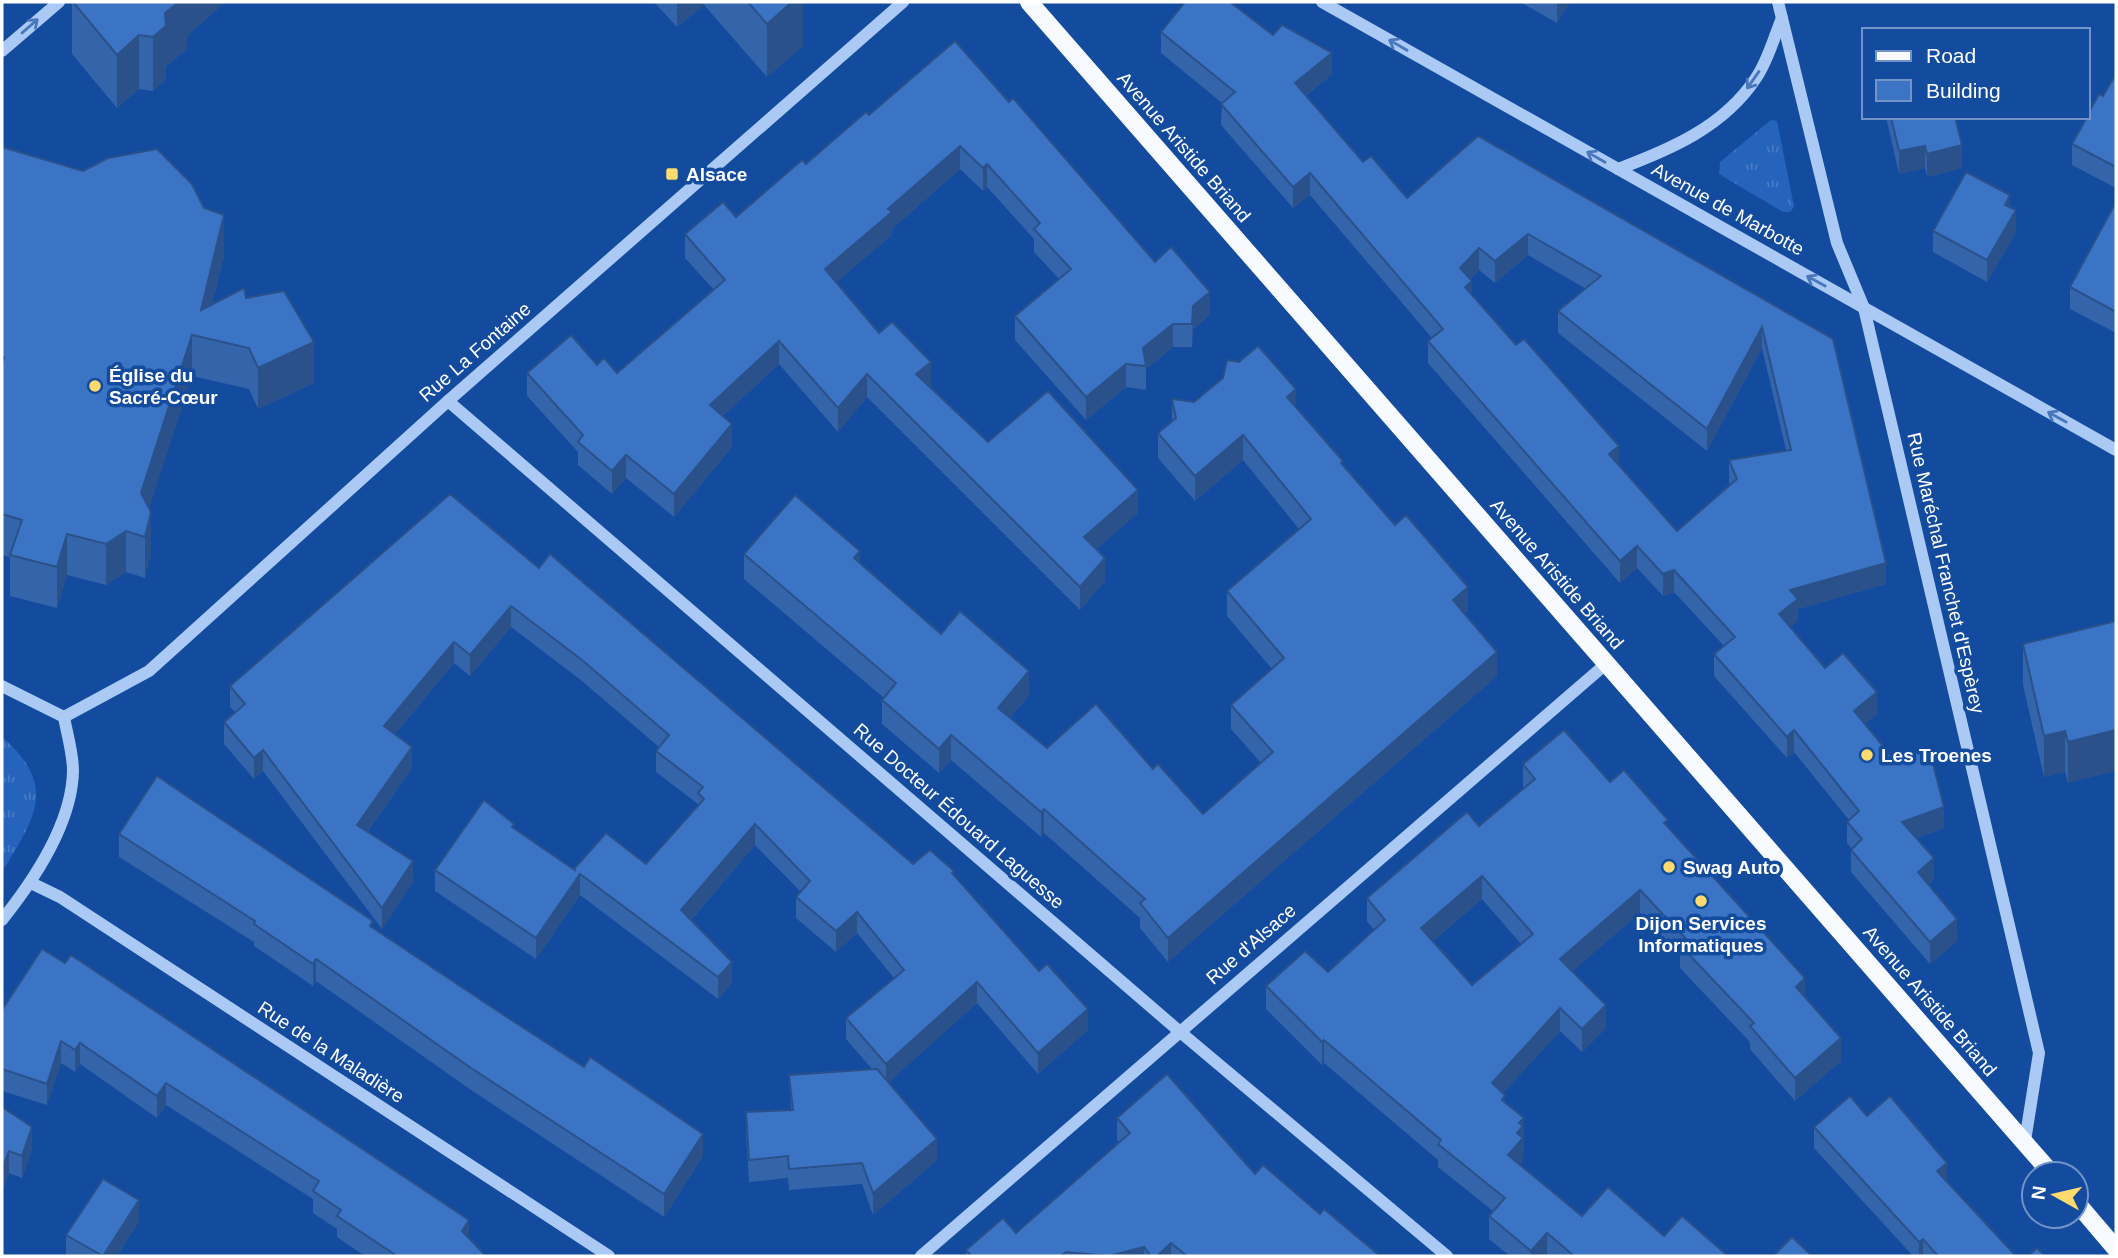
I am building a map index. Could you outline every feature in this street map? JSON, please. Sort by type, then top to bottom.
[{"type":"main road","name":"Avenue Aristide Briand","points":[[1029,2],[2040,1160]]},
{"type":"main road","points":[[2090,1218],[2116,1249]]},
{"type":"street","points":[[2,51],[59,2]]},
{"type":"street","name":"Rue La Fontaine","points":[[65,717],[149,671],[448,401],[903,2]]},
{"type":"street","name":"Avenue de Marbotte","points":[[1322,2],[2116,450]]},
{"type":"street","name":"Rue Maréchal Franchet d'Espèrey","points":[[1778,2],[1837,243],[1864,308],[2039,1054],[2025,1142]]},
{"type":"street","points":[[1618,169],[1675,148],[1723,115],[1757,78],[1782,18]]},
{"type":"street","name":"Rue Docteur Édouard Laguesse","points":[[448,401],[1179,1031],[1447,1256]]},
{"type":"street","name":"Rue d'Alsace","points":[[921,1256],[1607,663]]},
{"type":"street","points":[[2,685],[65,717],[73,771],[60,827],[31,883],[2,919]]},
{"type":"street","name":"Rue de la Maladière","points":[[31,883],[71,905],[609,1256]]},
{"type":"green space","points":[[1771,120],[1777,121],[1794,207],[1790,212],[1783,212],[1719,174],[1720,162]]},
{"type":"green space","points":[[2,737],[31,771],[35,803],[24,835],[2,872]]},
{"type":"building","points":[[73,2],[179,2],[165,13],[166,26],[153,37],[139,35],[117,55]]},
{"type":"building","points":[[748,2],[792,2],[767,24]]},
{"type":"building","points":[[1185,2],[1230,2],[1273,35],[1282,25],[1332,53],[1295,83],[1363,162],[1371,156],[1407,198],[1478,136],[1833,339],[1886,563],[1790,590],[1798,599],[1779,614],[1825,668],[1843,653],[1877,692],[1854,711],[1893,758],[1929,748],[1944,807],[1902,822],[1934,858],[1918,872],[1957,919],[1930,942],[1851,850],[1862,839],[1847,822],[1859,811],[1794,730],[1787,737],[1714,654],[1735,637],[1674,570],[1663,574],[1637,546],[1620,561],[1428,341],[1443,329],[1310,173],[1293,187],[1221,104],[1235,92],[1161,32]],"holes":[[[1528,234],[1601,276],[1558,311],[1707,429],[1762,327],[1791,450],[1729,460],[1737,479],[1677,531],[1609,454],[1619,446],[1524,339],[1516,345],[1465,287],[1472,281],[1460,268],[1479,248],[1495,261]]]},
{"type":"building","points":[[955,41],[1009,102],[1013,98],[1155,262],[1171,247],[1210,292],[1193,306],[1192,324],[1173,324],[1143,348],[1146,366],[1126,364],[1086,397],[1015,316],[1071,269],[1034,229],[1040,223],[987,164],[983,168],[960,146],[888,209],[892,212],[825,269],[879,333],[892,322],[931,362],[916,374],[988,442],[1048,391],[1138,490],[1084,537],[1105,558],[1080,587],[867,374],[838,408],[779,341],[710,405],[732,424],[674,494],[626,455],[612,471],[578,442],[583,435],[527,373],[571,335],[597,365],[604,358],[617,373],[725,280],[685,234],[723,202],[736,217],[802,160],[806,164],[866,112],[869,115]]},
{"type":"building","points":[[2116,74],[2116,167],[2072,144],[2086,119],[2090,119],[2090,110],[2099,94],[2103,96]]},
{"type":"building","points":[[1891,119],[1956,119],[1962,145],[1927,154],[1925,146],[1899,151]]},
{"type":"building","name":"Église du Sacré-Cœur","points":[[2,147],[83,171],[108,158],[157,149],[192,184],[204,208],[224,215],[201,310],[244,288],[246,298],[284,291],[314,342],[258,368],[249,348],[192,335],[141,493],[151,512],[145,537],[126,531],[106,544],[67,534],[57,567],[10,555],[22,520],[2,514]]},
{"type":"building","points":[[1966,172],[2010,195],[2005,205],[2016,210],[1987,260],[1933,231]]},
{"type":"building","points":[[2116,202],[2116,312],[2070,287]]},
{"type":"building","points":[[1258,346],[1296,389],[1287,397],[1395,525],[1406,515],[1468,587],[1453,600],[1497,652],[1168,938],[1140,903],[1145,899],[1044,809],[1041,812],[951,735],[939,749],[882,700],[896,683],[744,554],[795,495],[860,551],[854,558],[941,634],[960,611],[1029,671],[998,708],[1047,748],[1096,704],[1153,769],[1158,764],[1203,814],[1273,752],[1231,705],[1284,658],[1227,591],[1311,519],[1243,435],[1195,476],[1158,433],[1176,418],[1172,399],[1194,402],[1223,378],[1227,360],[1239,362]]},
{"type":"building","points":[[450,494],[539,568],[550,554],[913,864],[930,850],[954,871],[952,873],[1039,971],[1047,964],[1088,1009],[1038,1053],[977,982],[886,1064],[846,1018],[904,970],[857,912],[836,931],[796,897],[810,881],[755,824],[681,910],[732,962],[718,977],[580,874],[536,938],[435,870],[484,800],[514,824],[512,827],[576,871],[574,869],[606,833],[646,864],[704,799],[698,793],[703,787],[656,751],[669,735],[582,660],[511,606],[470,655],[454,642],[384,726],[412,747],[357,825],[413,861],[382,908],[263,750],[254,758],[224,722],[245,704],[230,686]]},
{"type":"building","points":[[2116,621],[2116,730],[2068,742],[2065,731],[2044,736],[2023,644]]},
{"type":"building","points":[[1564,730],[1610,782],[1624,770],[1668,820],[1664,823],[1805,978],[1796,987],[1841,1038],[1795,1078],[1750,1026],[1754,1023],[1680,945],[1686,939],[1640,890],[1560,959],[1606,1005],[1582,1029],[1560,1008],[1492,1083],[1505,1095],[1502,1100],[1524,1118],[1519,1123],[1523,1126],[1517,1133],[1523,1138],[1508,1155],[1582,1216],[1608,1187],[1664,1236],[1682,1216],[1728,1256],[1574,1256],[1547,1233],[1531,1251],[1489,1216],[1505,1198],[1438,1144],[1441,1140],[1324,1040],[1322,1042],[1266,986],[1305,951],[1328,972],[1385,920],[1367,898],[1467,812],[1479,826],[1535,779],[1523,764]],"holes":[[[1482,876],[1533,934],[1472,985],[1421,928]]]},
{"type":"building","points":[[157,776],[373,921],[370,926],[502,1014],[584,1067],[590,1057],[703,1134],[664,1194],[471,1068],[316,959],[313,964],[254,924],[255,921],[119,834]]},
{"type":"building","points":[[42,949],[65,963],[71,955],[469,1220],[462,1231],[486,1256],[397,1256],[337,1216],[341,1210],[313,1191],[319,1181],[166,1083],[157,1096],[80,1043],[75,1050],[61,1041],[47,1084],[2,1069],[2,1010]]},
{"type":"building","points":[[877,1069],[937,1139],[873,1193],[862,1163],[789,1169],[788,1156],[749,1160],[746,1112],[793,1110],[789,1075]]},
{"type":"building","points":[[1167,1074],[1255,1174],[1263,1165],[1320,1214],[1324,1209],[1380,1256],[1187,1256],[1171,1243],[1157,1256],[1151,1256],[1144,1247],[1109,1256],[1066,1252],[1061,1256],[971,1256],[966,1250],[1003,1218],[1016,1233],[1130,1133],[1117,1118]]},
{"type":"building","points":[[1850,1096],[1867,1116],[1890,1096],[1947,1163],[1937,1171],[2016,1256],[1938,1256],[1923,1239],[1919,1242],[1814,1127]]},
{"type":"building","points":[[2,1107],[32,1127],[22,1156],[9,1151],[2,1169]]},
{"type":"building","points":[[103,1179],[139,1200],[103,1256],[66,1235]]},
{"type":"building","points":[[1792,1237],[1812,1256],[1773,1256]]},
{"type":"building","points":[[2037,1248],[2045,1256],[2028,1256]]},
{"type":"place","name":"Alsace","points":[[672,174]]},
{"type":"place","name":"Église du Sacré-Cœur","points":[[95,386]]},
{"type":"place","name":"Les Troenes","points":[[1867,755]]},
{"type":"place","name":"Swag Auto","points":[[1669,867]]},
{"type":"place","name":"Dijon Services Informatiques","points":[[1701,901]]}]
